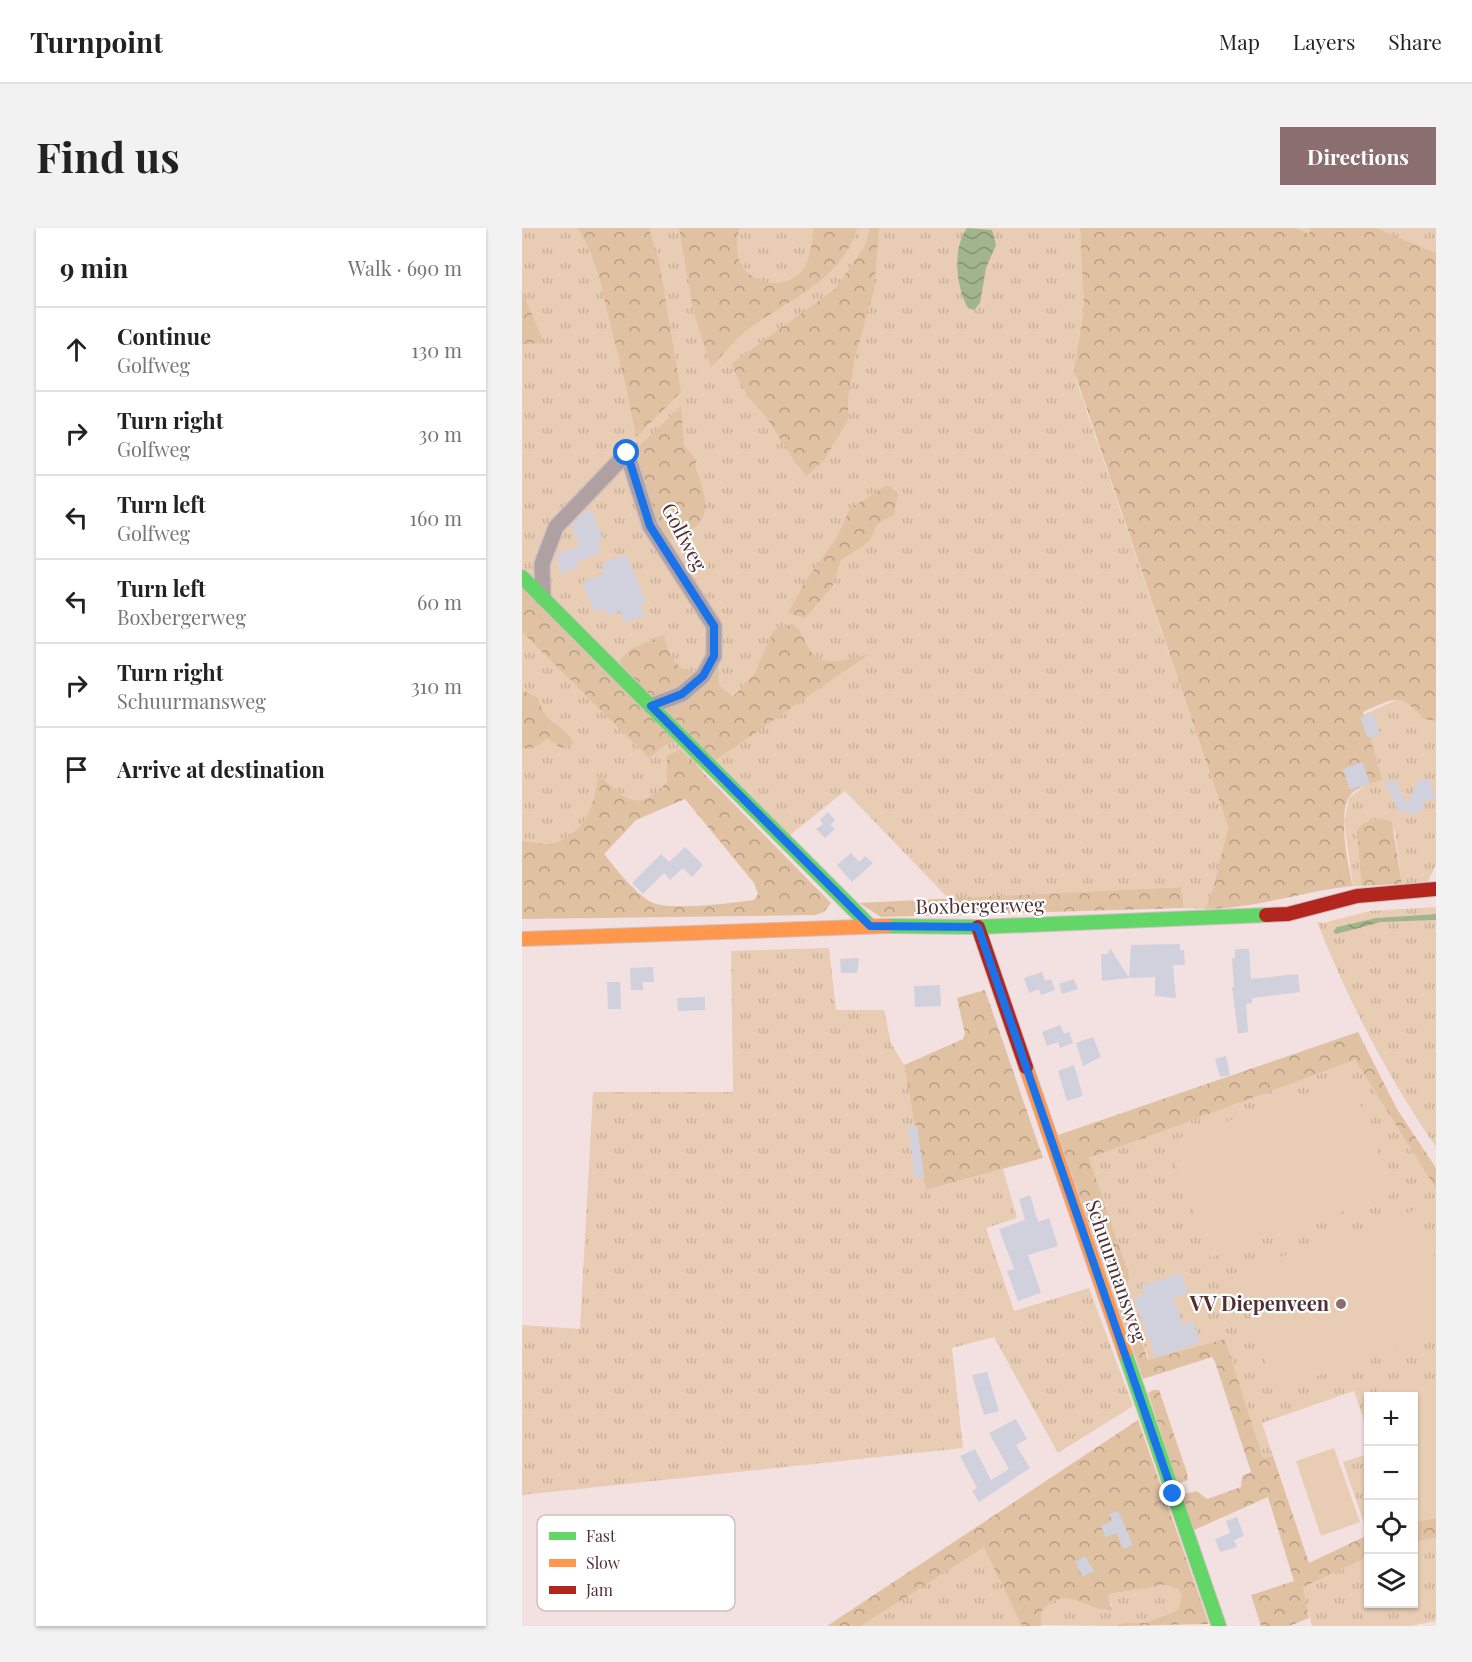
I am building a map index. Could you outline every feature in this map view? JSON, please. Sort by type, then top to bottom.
[{"type":"street","name":"Golfweg","points":[[543,598],[542,564],[556,527],[627,453],[650,526],[714,626],[714,656],[703,676],[682,694],[651,706]]},
{"type":"street","points":[[522,577],[870,926]]},
{"type":"street","name":"Boxbergerweg","points":[[522,939],[870,926],[978,927],[1288,914],[1357,896],[1436,889]]},
{"type":"street","name":"Schuurmansweg","points":[[978,927],[1219,1626]]},
{"type":"green space","points":[[522,228],[1080,228],[1084,310],[1076,380],[1228,827],[1214,885],[1205,909],[1184,908],[1181,887],[949,899],[845,791],[790,835],[716,760],[653,811],[636,820],[604,854],[522,919]]},
{"type":"green space","points":[[578,228],[649,228],[659,262],[681,392],[636,437],[600,280],[590,250]]},
{"type":"green space","points":[[679,228],[739,228],[737,252],[741,264],[754,277],[772,283],[790,280],[804,268],[810,254],[814,228],[857,228],[850,246],[825,276],[810,289],[743,333],[711,367],[693,309]]},
{"type":"green space","points":[[870,228],[879,228],[874,290],[855,357],[848,399],[848,420],[824,460],[807,476],[796,464],[767,418],[747,396],[731,364],[835,289],[865,246]]},
{"type":"green space","points":[[1080,228],[1296,228],[1309,234],[1311,228],[1375,228],[1436,253],[1436,721],[1423,719],[1408,704],[1396,700],[1363,712],[1382,780],[1356,790],[1349,797],[1346,805],[1345,841],[1353,886],[1242,906],[1205,909],[1214,885],[1228,827],[1074,371],[1084,310]]},
{"type":"green space","points":[[1296,228],[1436,228],[1436,286],[1309,234]]},
{"type":"green space","points":[[522,291],[544,343],[522,344]]},
{"type":"green space","points":[[681,406],[684,445],[696,460],[705,507],[700,522],[665,542],[660,536],[631,454]]},
{"type":"green space","points":[[887,485],[898,493],[894,515],[877,524],[869,542],[841,560],[832,587],[805,618],[788,613],[805,582],[837,537],[850,509]]},
{"type":"green space","points":[[522,586],[680,739],[663,746],[649,758],[522,632]]},
{"type":"green space","points":[[792,624],[800,631],[813,654],[827,661],[869,654],[716,760],[659,708],[718,659],[719,685],[733,697],[755,673],[774,630]]},
{"type":"green space","points":[[664,635],[675,662],[685,669],[700,671],[682,692],[653,700],[619,661],[631,649]]},
{"type":"green space","points":[[522,690],[538,698],[545,714],[569,736],[574,744],[561,748],[547,738],[539,745],[522,749]]},
{"type":"green space","points":[[1398,699],[1409,702],[1423,719],[1436,721],[1436,865],[1427,883],[1402,884],[1395,832],[1390,821],[1378,819],[1362,886],[1353,886],[1344,822],[1349,798],[1366,784],[1363,715]]},
{"type":"green space","points":[[680,749],[831,903],[824,912],[815,915],[522,919],[522,841],[551,844],[565,839],[574,832],[587,816],[595,795],[598,774],[631,800],[639,801],[647,798],[667,782],[667,756]],"holes":[[[685,799],[754,883],[758,894],[754,900],[700,906],[658,904],[649,901],[636,891],[604,854],[636,820]]]},
{"type":"green space","points":[[1385,819],[1392,822],[1402,884],[1362,886],[1357,830],[1370,821]]},
{"type":"green space","points":[[1181,887],[1184,908],[881,917],[859,903]]},
{"type":"green space","points":[[1436,907],[1436,914],[1376,918],[1337,927],[1389,921],[1436,920],[1436,1147],[1418,1121],[1370,1038],[1317,922],[1323,923],[1370,911]]},
{"type":"green space","points":[[829,948],[836,1010],[884,1010],[891,1043],[904,1065],[926,1190],[1003,1169],[1017,1218],[986,1228],[1014,1311],[1089,1288],[1133,1406],[1058,1453],[994,1337],[952,1348],[963,1448],[522,1495],[522,1325],[580,1329],[593,1092],[733,1092],[731,951]]},
{"type":"green space","points":[[985,990],[1043,1158],[926,1190],[904,1065],[963,1039],[965,1034],[957,998]]},
{"type":"green space","points":[[1358,1032],[1397,1109],[1436,1168],[1436,1189],[1355,1060],[1089,1158],[1130,1278],[1124,1287],[1148,1360],[1225,1339],[1263,1458],[1273,1456],[1309,1563],[1364,1537],[1364,1559],[1303,1587],[1309,1618],[1289,1626],[1261,1626],[1251,1595],[1294,1581],[1268,1497],[1194,1530],[1181,1495],[1197,1491],[1207,1499],[1241,1487],[1242,1476],[1251,1472],[1215,1362],[1212,1357],[1143,1379],[1058,1135]]},
{"type":"green space","points":[[1355,1060],[1436,1189],[1436,1518],[1418,1521],[1418,1392],[1364,1392],[1364,1421],[1354,1391],[1262,1423],[1273,1456],[1263,1459],[1225,1339],[1149,1360],[1124,1287],[1130,1278],[1089,1159],[1094,1155]]},
{"type":"green space","points":[[1351,1078],[1393,1194],[1210,1258],[1168,1142]]},
{"type":"green space","name":"VV Diepenveen","points":[[1418,1209],[1436,1262],[1436,1334],[1276,1390],[1235,1273]]},
{"type":"green space","points":[[1436,1379],[1436,1506],[1418,1509],[1418,1392],[1378,1392],[1377,1388]]},
{"type":"green space","points":[[1159,1390],[1187,1473],[1188,1480],[1178,1484],[1148,1393]]},
{"type":"green space","points":[[1138,1420],[1209,1624],[1116,1626],[1125,1623],[1146,1623],[1178,1610],[1182,1596],[1178,1589],[1164,1585],[1110,1594],[1108,1598],[1113,1611],[1103,1610],[1076,1600],[1059,1599],[1041,1612],[1041,1626],[1022,1626],[984,1547],[861,1626],[827,1626]]},
{"type":"green space","points":[[1334,1448],[1360,1522],[1321,1536],[1296,1461]]},
{"type":"green space","points":[[1364,1455],[1364,1523],[1343,1462]]},
{"type":"green space","points":[[1436,1518],[1436,1538],[1418,1541],[1418,1521]]},
{"type":"green space","points":[[1436,1538],[1436,1621],[1410,1626],[1312,1626],[1302,1587],[1364,1559],[1364,1608],[1418,1608],[1418,1541]]},
{"type":"green space","points":[[984,1546],[1022,1626],[861,1626],[976,1549]]},
{"type":"green space","points":[[1164,1585],[1178,1589],[1182,1596],[1178,1610],[1146,1623],[1125,1623],[1116,1626],[1041,1625],[1040,1612],[1056,1601],[1080,1600],[1106,1611],[1113,1606],[1107,1598],[1110,1594]]},
{"type":"water","points":[[967,228],[992,230],[996,245],[986,268],[980,303],[974,310],[968,308],[964,299],[957,268],[959,246]]},
{"type":"water","points":[[1436,914],[1436,920],[1381,922],[1336,934],[1333,932],[1337,927],[1376,918]]},
{"type":"building","points":[[592,510],[603,540],[597,542],[601,552],[577,562],[579,566],[561,574],[556,555],[579,546],[571,526],[582,514]]},
{"type":"building","points":[[626,554],[646,602],[640,605],[645,615],[625,623],[620,611],[607,616],[604,609],[595,612],[582,582],[604,573],[601,564]]},
{"type":"building","points":[[1373,713],[1380,734],[1368,738],[1360,718]]},
{"type":"building","points":[[1362,762],[1370,783],[1350,790],[1343,769]]},
{"type":"building","points":[[1423,778],[1429,780],[1436,797],[1423,803],[1425,809],[1410,815],[1408,810],[1400,813],[1385,783],[1394,779],[1407,804],[1418,781]]},
{"type":"building","points":[[828,812],[835,820],[830,825],[835,829],[825,838],[816,829],[823,824],[820,820]]},
{"type":"building","points":[[685,847],[703,865],[692,877],[683,868],[670,880],[664,873],[643,894],[632,883],[661,854],[669,862]]},
{"type":"building","points":[[851,853],[859,862],[865,856],[873,863],[852,882],[837,865]]},
{"type":"building","points":[[1180,944],[1180,950],[1184,950],[1185,965],[1173,965],[1176,998],[1155,996],[1155,977],[1129,978],[1131,945]]},
{"type":"building","points":[[1110,948],[1129,978],[1102,981],[1101,954],[1108,954]]},
{"type":"building","points":[[1235,949],[1249,949],[1251,979],[1298,974],[1300,992],[1252,998],[1252,1003],[1246,1004],[1248,1032],[1238,1034],[1232,987],[1234,987],[1232,958],[1235,958]]},
{"type":"building","points":[[859,958],[857,973],[841,973],[840,959]]},
{"type":"building","points":[[653,967],[654,982],[643,982],[643,990],[631,990],[630,968]]},
{"type":"building","points":[[1042,972],[1045,981],[1051,979],[1055,990],[1041,995],[1039,989],[1029,993],[1024,978]]},
{"type":"building","points":[[1074,979],[1078,989],[1062,994],[1059,984]]},
{"type":"building","points":[[607,982],[620,982],[621,1009],[608,1009]]},
{"type":"building","points":[[940,985],[941,1006],[915,1007],[914,986]]},
{"type":"building","points":[[705,997],[705,1010],[678,1011],[677,998]]},
{"type":"building","points":[[1060,1025],[1064,1034],[1069,1032],[1073,1043],[1060,1048],[1058,1042],[1047,1046],[1042,1032]]},
{"type":"building","points":[[1093,1037],[1101,1057],[1083,1066],[1076,1043]]},
{"type":"building","points":[[1226,1056],[1230,1075],[1220,1077],[1215,1059]]},
{"type":"building","points":[[1074,1065],[1083,1096],[1067,1101],[1058,1071]]},
{"type":"building","points":[[917,1125],[924,1176],[915,1178],[908,1126]]},
{"type":"building","points":[[1030,1195],[1038,1222],[1049,1218],[1058,1246],[1028,1255],[1041,1293],[1018,1301],[1007,1271],[1014,1269],[999,1229],[1025,1220],[1019,1199]]},
{"type":"building","points":[[1181,1273],[1188,1293],[1173,1298],[1183,1325],[1193,1321],[1200,1342],[1156,1358],[1134,1298],[1144,1295],[1141,1286]]},
{"type":"building","points":[[987,1372],[999,1411],[984,1415],[972,1375]]},
{"type":"building","points":[[1016,1419],[1027,1439],[1016,1445],[1030,1468],[979,1502],[972,1491],[977,1488],[960,1456],[975,1449],[991,1480],[1009,1469],[989,1433]]},
{"type":"building","points":[[1118,1511],[1133,1545],[1123,1549],[1117,1533],[1105,1537],[1101,1526],[1112,1521],[1109,1514]]},
{"type":"building","points":[[1237,1517],[1244,1536],[1234,1540],[1237,1547],[1220,1552],[1215,1539],[1230,1533],[1226,1521]]},
{"type":"building","points":[[1085,1556],[1094,1571],[1083,1577],[1075,1562]]},
{"type":"traffic: fast","points":[[522,577],[870,926]]},
{"type":"traffic: fast","points":[[887,926],[978,927],[1266,915]]},
{"type":"traffic: fast","points":[[1125,1353],[1219,1626]]},
{"type":"traffic: slow","points":[[522,939],[887,926]]},
{"type":"traffic: slow","points":[[1026,1067],[1125,1353]]},
{"type":"traffic: jam","points":[[1266,915],[1288,914],[1357,896],[1436,889]]},
{"type":"traffic: jam","points":[[978,927],[1026,1067]]},
{"type":"place","name":"VV Diepenveen","points":[[1341,1304]]},
{"type":"route","points":[[627,453],[650,526],[685,585],[714,626],[714,656],[703,676],[682,694],[651,706],[870,926],[978,927],[980,939],[1173,1494]]}]
